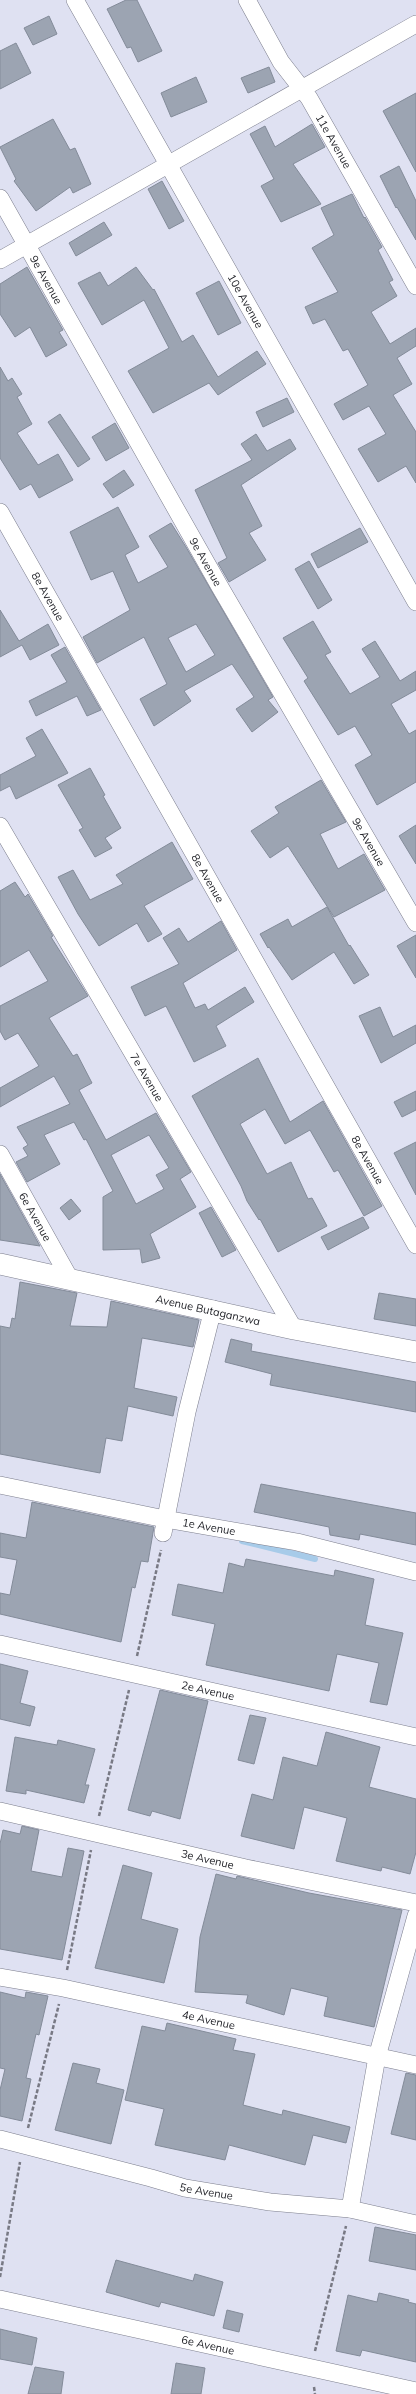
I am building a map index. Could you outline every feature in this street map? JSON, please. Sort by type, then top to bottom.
[{"type":"street","name":"10e Avenue","points":[[76,0],[416,602]]},
{"type":"street","name":"11e Avenue","points":[[247,0],[281,62],[305,92],[416,286]]},
{"type":"street","points":[[0,260],[28,250],[169,167],[305,92],[416,24]]},
{"type":"street","name":"9e Avenue","points":[[0,198],[28,250],[224,594],[416,923]]},
{"type":"street","name":"8e Avenue","points":[[0,512],[107,704],[416,1245]]},
{"type":"street","name":"7e Avenue","points":[[0,826],[294,1329]]},
{"type":"street","name":"6e Avenue","points":[[0,1154],[70,1279]]},
{"type":"street","name":"Avenue Butaganzwa","points":[[0,1264],[213,1309],[294,1329],[416,1352]]},
{"type":"street","points":[[163,1534],[213,1309]]},
{"type":"street","name":"1e Avenue","points":[[0,1485],[163,1534],[297,1542],[416,1572]]},
{"type":"street","name":"2e Avenue","points":[[0,1644],[416,1737]]},
{"type":"street","name":"3e Avenue","points":[[0,1811],[246,1868],[416,1903]]},
{"type":"street","points":[[350,2209],[377,2057],[416,1916]]},
{"type":"street","name":"4e Avenue","points":[[0,1977],[63,1988],[416,2065]]},
{"type":"street","name":"5e Avenue","points":[[0,2139],[185,2188],[270,2202],[350,2209],[416,2224]]},
{"type":"street","name":"6e Avenue","points":[[0,2299],[310,2369],[416,2391]]},
{"type":"path","points":[[0,2277],[23,2144],[63,1988],[94,1833],[134,1673],[163,1534]]},
{"type":"path","points":[[310,2369],[350,2209]]},
{"type":"building","points":[[126,0],[137,0],[162,51],[138,62],[131,47],[127,48],[107,9]]},
{"type":"building","points":[[49,16],[57,34],[33,45],[24,28]]},
{"type":"building","points":[[16,43],[31,73],[0,89],[0,51]]},
{"type":"building","points":[[269,67],[275,82],[248,93],[241,78]]},
{"type":"building","points":[[196,77],[207,102],[171,117],[161,93]]},
{"type":"building","points":[[416,93],[416,172],[383,111]]},
{"type":"building","points":[[53,119],[70,150],[75,148],[91,184],[73,193],[70,187],[36,211],[14,181],[16,179],[0,147]]},
{"type":"building","points":[[312,124],[325,147],[293,164],[321,204],[281,222],[261,186],[274,179],[250,134],[265,126],[275,147]]},
{"type":"building","points":[[399,166],[416,201],[416,240],[397,207],[396,208],[380,176]]},
{"type":"building","points":[[162,181],[184,221],[169,229],[148,189]]},
{"type":"building","points":[[352,194],[364,218],[365,217],[382,247],[378,250],[393,280],[389,282],[397,296],[371,312],[390,344],[416,328],[416,346],[397,358],[412,384],[393,395],[416,432],[416,483],[406,466],[378,482],[358,449],[386,434],[369,406],[343,420],[334,404],[368,385],[348,349],[343,351],[325,319],[313,324],[305,307],[338,292],[312,248],[334,235],[321,208]]},
{"type":"building","points":[[104,222],[112,235],[76,256],[69,243]]},
{"type":"building","points":[[27,267],[63,330],[59,332],[67,345],[46,357],[30,327],[15,337],[0,314],[0,284]]},
{"type":"building","points":[[136,267],[153,290],[154,289],[182,342],[193,335],[218,377],[257,351],[266,364],[218,395],[209,383],[153,413],[128,371],[169,348],[144,300],[102,325],[78,283],[100,272],[108,286]]},
{"type":"building","points":[[219,281],[241,323],[218,335],[196,293]]},
{"type":"building","points":[[0,367],[8,381],[12,378],[22,394],[17,397],[32,424],[17,433],[38,465],[58,454],[73,480],[39,498],[31,484],[20,490],[0,458]]},
{"type":"building","points":[[287,398],[294,412],[263,427],[256,412]]},
{"type":"building","points":[[60,414],[90,459],[78,467],[48,422]]},
{"type":"building","points":[[115,423],[129,448],[106,461],[92,437]]},
{"type":"building","points":[[256,434],[267,451],[290,439],[296,449],[241,485],[262,526],[249,533],[266,560],[229,582],[218,563],[227,558],[195,490],[252,460],[241,444]]},
{"type":"building","points":[[124,470],[134,485],[113,498],[103,484]]},
{"type":"building","points":[[118,507],[139,547],[125,555],[138,583],[168,567],[149,536],[171,523],[273,697],[268,700],[278,712],[252,732],[236,709],[254,697],[232,664],[184,691],[191,701],[154,726],[140,699],[167,684],[144,637],[97,663],[83,637],[130,610],[113,571],[91,580],[70,532]],"holes":[[[196,624],[215,655],[186,672],[168,638]]]},
{"type":"building","points":[[360,528],[368,542],[318,568],[311,554]]},
{"type":"building","points":[[309,561],[332,600],[318,609],[295,569]]},
{"type":"building","points":[[0,610],[19,641],[48,624],[59,645],[30,660],[22,645],[0,657]]},
{"type":"building","points":[[313,621],[331,652],[325,655],[350,694],[380,677],[362,649],[375,641],[400,681],[416,671],[416,690],[391,704],[409,734],[416,730],[416,782],[377,805],[355,765],[372,755],[355,726],[338,735],[304,681],[308,678],[283,638]]},
{"type":"building","points":[[65,647],[101,710],[87,716],[77,696],[36,716],[29,701],[67,682],[51,655]]},
{"type":"building","points":[[42,729],[68,773],[16,799],[10,786],[0,791],[0,775],[36,756],[26,738]]},
{"type":"building","points":[[90,768],[105,795],[103,796],[121,828],[105,838],[112,848],[95,857],[79,830],[83,828],[58,785]]},
{"type":"building","points":[[321,780],[346,822],[320,834],[338,869],[364,854],[385,890],[334,917],[288,846],[270,858],[251,831],[279,813],[275,807]]},
{"type":"building","points":[[416,825],[416,864],[399,836]]},
{"type":"building","points":[[172,842],[193,879],[144,906],[162,934],[148,942],[137,923],[99,946],[78,914],[58,877],[73,870],[90,900],[123,884],[116,875]]},
{"type":"building","points":[[15,882],[25,897],[28,894],[53,936],[51,937],[88,996],[49,1018],[73,1056],[77,1054],[92,1083],[79,1090],[106,1140],[156,1113],[191,1172],[180,1179],[196,1207],[150,1234],[160,1258],[142,1263],[140,1249],[103,1250],[103,1197],[113,1191],[86,1139],[84,1140],[74,1122],[44,1135],[60,1164],[27,1182],[16,1162],[28,1156],[23,1148],[28,1145],[17,1127],[70,1104],[54,1076],[0,1107],[0,1088],[39,1066],[18,1033],[5,1040],[0,1031],[0,1006],[48,981],[29,950],[0,967],[0,891]],"holes":[[[149,1135],[169,1168],[156,1175],[164,1189],[136,1204],[111,1155]]]},
{"type":"building","points":[[327,907],[349,946],[350,945],[369,975],[354,984],[334,952],[292,980],[269,947],[268,948],[260,934],[288,919],[292,927]]},
{"type":"building","points":[[221,921],[237,950],[183,983],[195,1008],[205,1004],[208,1010],[245,987],[254,1002],[216,1026],[226,1046],[194,1062],[166,1006],[145,1016],[131,987],[179,964],[163,938],[179,928],[188,942]]},
{"type":"building","points":[[416,935],[416,978],[397,946]]},
{"type":"building","points":[[380,1007],[393,1037],[416,1025],[416,1043],[381,1063],[359,1016]]},
{"type":"building","points":[[258,1058],[290,1122],[323,1101],[382,1206],[364,1216],[338,1170],[334,1172],[310,1130],[285,1144],[265,1109],[240,1124],[267,1174],[291,1162],[308,1199],[312,1198],[327,1226],[278,1252],[260,1219],[259,1220],[247,1201],[241,1186],[192,1096]]},
{"type":"building","points":[[416,1091],[416,1110],[402,1117],[394,1102]]},
{"type":"building","points":[[416,1142],[416,1195],[394,1153]]},
{"type":"building","points":[[0,1174],[40,1246],[0,1240]]},
{"type":"building","points":[[71,1199],[81,1211],[69,1220],[60,1208]]},
{"type":"building","points":[[211,1207],[236,1250],[222,1257],[199,1213]]},
{"type":"building","points":[[363,1217],[369,1228],[328,1250],[321,1237]]},
{"type":"building","points":[[20,1282],[77,1293],[70,1326],[107,1327],[111,1301],[199,1320],[193,1347],[142,1338],[134,1388],[177,1397],[173,1416],[128,1406],[122,1441],[106,1438],[100,1473],[0,1454],[0,1326],[10,1328],[12,1318],[15,1319]]},
{"type":"building","points":[[379,1293],[416,1299],[416,1326],[374,1319]]},
{"type":"building","points":[[231,1339],[252,1344],[251,1351],[416,1382],[416,1412],[270,1385],[272,1374],[225,1362]]},
{"type":"building","points":[[261,1484],[416,1513],[416,1545],[360,1534],[359,1540],[330,1535],[329,1527],[254,1512]]},
{"type":"building","points":[[32,1502],[154,1527],[148,1562],[141,1561],[135,1588],[132,1587],[121,1642],[0,1614],[0,1593],[10,1595],[17,1560],[0,1557],[0,1533],[26,1538]]},
{"type":"building","points":[[246,1559],[334,1576],[335,1570],[374,1579],[365,1625],[403,1633],[387,1705],[370,1702],[379,1663],[337,1654],[329,1691],[206,1665],[215,1624],[172,1615],[178,1584],[223,1593],[229,1563],[244,1567]]},
{"type":"building","points":[[0,1664],[28,1671],[20,1703],[35,1707],[30,1726],[0,1719]]},
{"type":"building","points":[[160,1690],[208,1701],[180,1819],[152,1811],[150,1816],[128,1810]]},
{"type":"building","points":[[250,1715],[266,1718],[254,1764],[238,1760]]},
{"type":"building","points":[[326,1732],[380,1747],[369,1787],[416,1799],[416,1852],[410,1874],[382,1867],[381,1871],[336,1861],[347,1818],[304,1807],[294,1849],[241,1836],[252,1794],[273,1800],[283,1757],[317,1766]]},
{"type":"building","points":[[15,1737],[57,1745],[58,1740],[95,1749],[85,1785],[89,1785],[84,1803],[26,1790],[26,1794],[6,1791]]},
{"type":"building","points":[[22,1826],[39,1830],[31,1871],[62,1877],[68,1848],[84,1851],[62,1960],[0,1949],[0,1844],[3,1830],[20,1834]]},
{"type":"building","points":[[123,1865],[152,1873],[141,1919],[178,1929],[164,1983],[95,1968]]},
{"type":"building","points":[[216,1874],[236,1879],[237,1876],[309,1893],[402,1910],[374,2027],[324,2016],[328,1997],[291,1988],[284,2015],[246,2003],[248,1995],[195,1992],[200,1937]]},
{"type":"building","points":[[0,1992],[25,1998],[26,1992],[48,1996],[39,2035],[36,2034],[26,2078],[31,2079],[22,2121],[0,2116],[0,2090],[5,2069],[0,2068]]},
{"type":"building","points":[[167,2023],[236,2039],[233,2050],[255,2054],[243,2105],[282,2115],[283,2110],[350,2127],[346,2143],[313,2135],[305,2165],[229,2145],[225,2160],[155,2145],[164,2109],[125,2100],[142,2026],[165,2031]]},
{"type":"building","points":[[73,2063],[100,2069],[96,2083],[124,2090],[111,2144],[55,2130]]},
{"type":"building","points":[[406,2073],[416,2075],[416,2140],[391,2134]]},
{"type":"building","points":[[375,2227],[416,2235],[416,2270],[369,2261]]},
{"type":"building","points":[[116,2260],[193,2281],[195,2274],[223,2282],[214,2316],[161,2302],[159,2307],[106,2292]]},
{"type":"building","points":[[379,2293],[409,2300],[408,2302],[416,2304],[416,2362],[362,2350],[360,2356],[336,2351],[348,2295],[377,2302]]},
{"type":"building","points":[[227,2310],[243,2314],[239,2332],[223,2328]]},
{"type":"building","points":[[0,2329],[37,2338],[32,2365],[0,2359]]},
{"type":"building","points":[[176,2363],[205,2368],[201,2394],[171,2394]]},
{"type":"building","points":[[35,2367],[64,2372],[61,2394],[28,2394]]},
{"type":"waterway","points":[[242,1541],[315,1559]]}]
